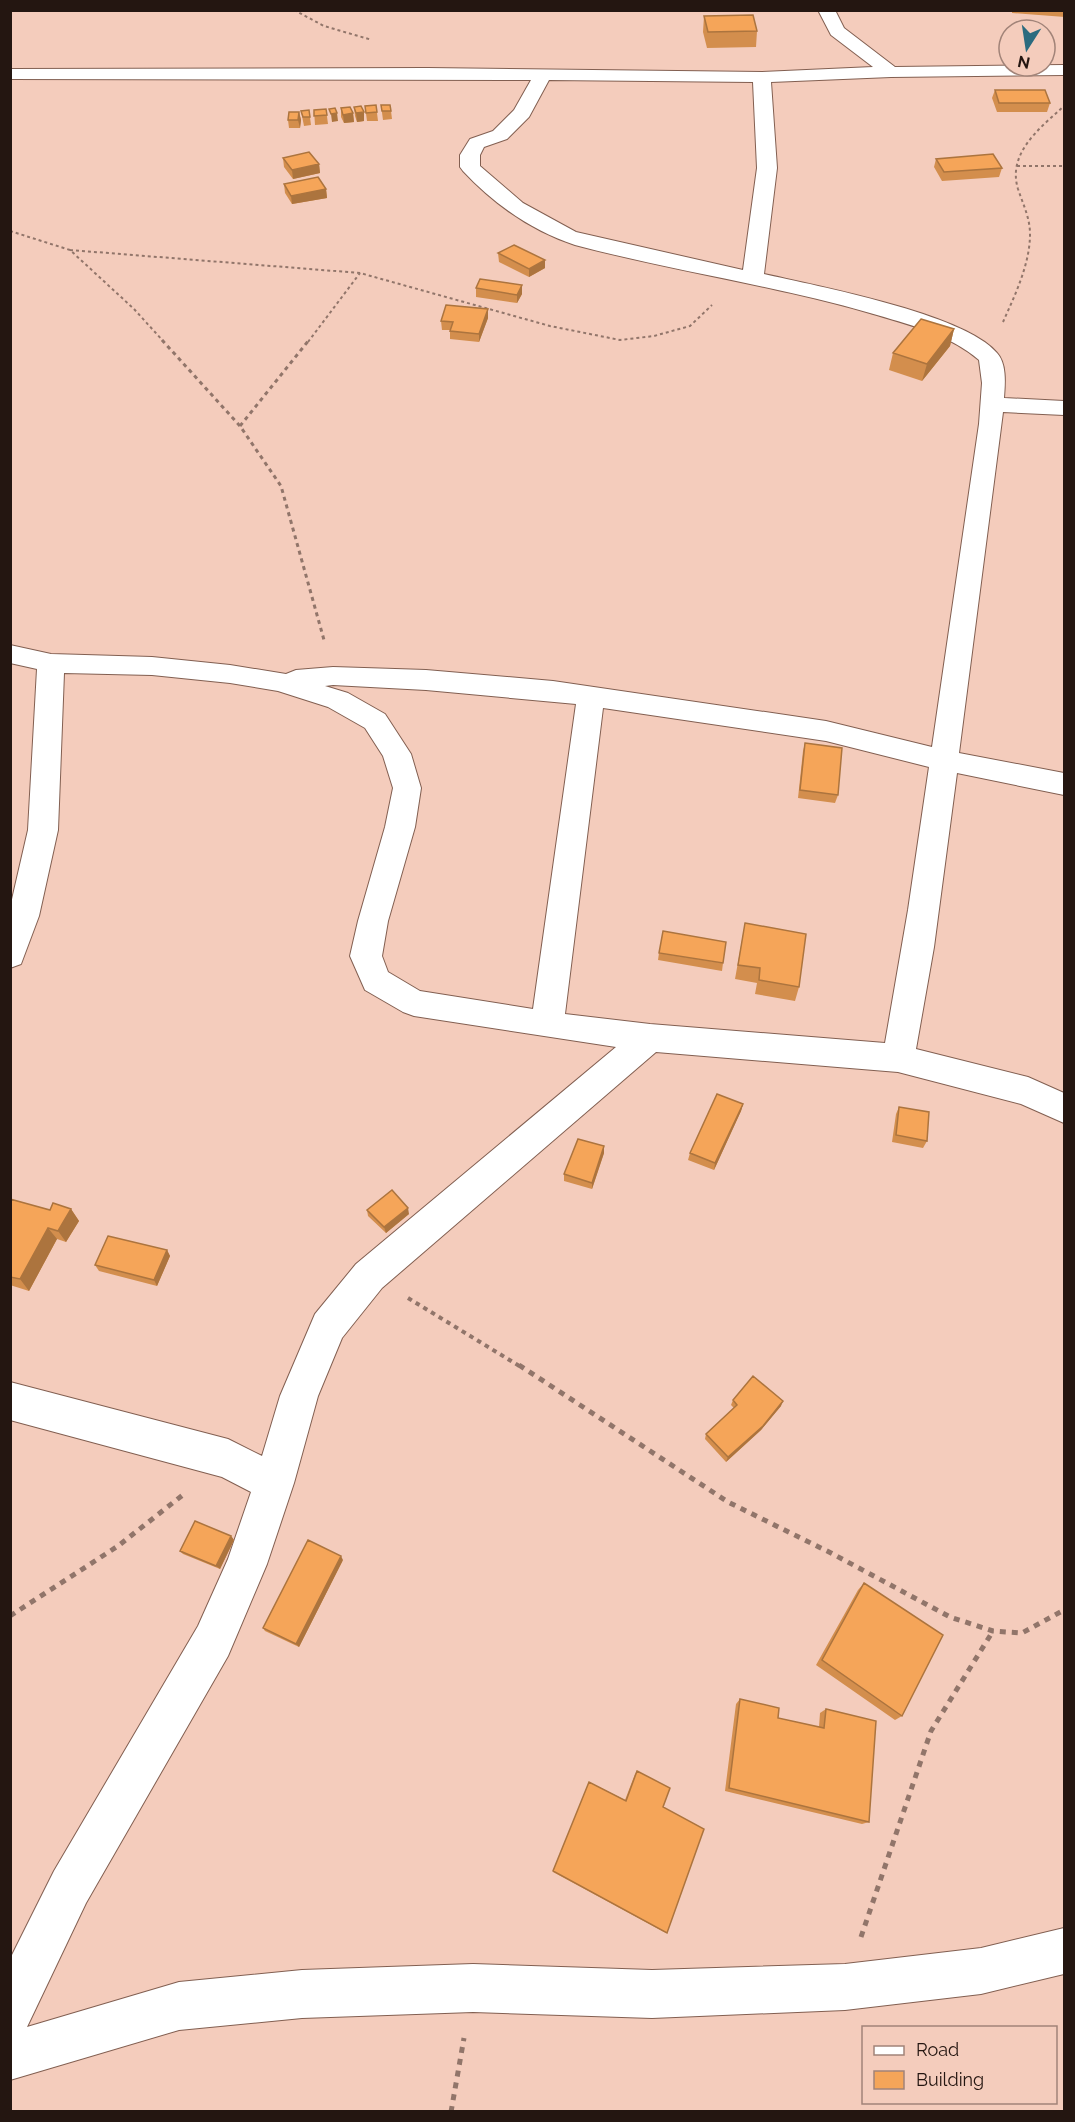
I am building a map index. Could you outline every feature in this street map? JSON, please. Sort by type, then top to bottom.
[{"type":"street","points":[[826,10],[837,31],[891,72]]},
{"type":"street","points":[[10,74],[543,74],[762,77],[891,72],[1065,70]]},
{"type":"street","points":[[543,74],[522,113],[500,135],[477,144],[470,155],[470,167],[485,184],[542,222],[570,236],[900,314],[955,334],[988,355],[992,367],[992,404],[973,555],[944,760],[933,858],[914,979],[898,1058]]},
{"type":"street","points":[[747,277],[767,168],[762,77]]},
{"type":"street","points":[[992,404],[1065,408]]},
{"type":"street","points":[[10,654],[51,663],[152,666],[230,674],[279,682],[338,700],[375,721],[397,754],[407,788],[400,827],[373,921],[366,956],[376,981],[414,1003],[547,1025],[650,1038],[898,1058],[1028,1091],[1065,1109]]},
{"type":"street","points":[[10,955],[24,916],[43,830],[51,663]]},
{"type":"street","points":[[279,682],[333,676],[438,681],[553,691],[826,731],[944,760],[1065,784]]},
{"type":"street","points":[[547,1025],[591,697]]},
{"type":"street","points":[[10,2011],[70,1887],[213,1641],[247,1563],[274,1483],[299,1396],[328,1326],[369,1276],[650,1038]]},
{"type":"street","points":[[10,1401],[228,1459],[274,1483]]},
{"type":"street","points":[[10,2056],[179,2006],[302,1994],[472,1988],[652,1994],[845,1987],[981,1971],[1065,1951]]},
{"type":"path","points":[[988,355],[1015,297],[1031,235],[1015,180],[1018,155],[1039,130],[1065,106]]},
{"type":"path","points":[[1017,166],[1065,166]]},
{"type":"path","points":[[10,231],[70,250],[360,273],[550,326],[620,340],[654,336],[690,326],[747,277]]},
{"type":"path","points":[[70,250],[134,309],[240,426],[281,486],[333,676]]},
{"type":"path","points":[[240,426],[284,374],[360,273]]},
{"type":"path","points":[[369,1276],[481,1341],[728,1502],[831,1553],[950,1617],[993,1631],[1022,1633],[1065,1610]]},
{"type":"path","points":[[10,1616],[118,1546],[228,1459]]},
{"type":"path","points":[[845,1987],[881,1873],[931,1731],[993,1631]]},
{"type":"path","points":[[451,2112],[472,1988]]},
{"type":"building","points":[[753,15],[757,31],[708,32],[704,16]]},
{"type":"building","points":[[995,90],[1045,90],[1050,103],[999,103]]},
{"type":"building","points":[[376,105],[377,112],[366,113],[365,106]]},
{"type":"building","points":[[381,105],[390,105],[391,111],[382,111]]},
{"type":"building","points":[[361,106],[364,112],[356,113],[354,107]]},
{"type":"building","points":[[350,107],[353,113],[343,115],[341,108]]},
{"type":"building","points":[[335,108],[337,113],[331,114],[329,109]]},
{"type":"building","points":[[326,109],[327,115],[314,116],[314,110]]},
{"type":"building","points":[[309,110],[310,117],[303,117],[301,111]]},
{"type":"building","points":[[289,112],[299,112],[298,120],[288,120]]},
{"type":"building","points":[[309,152],[319,164],[292,170],[283,158]]},
{"type":"building","points":[[993,154],[1002,168],[944,172],[936,159]]},
{"type":"building","points":[[318,177],[326,189],[291,196],[284,184]]},
{"type":"building","points":[[514,245],[545,260],[529,269],[498,253]]},
{"type":"building","points":[[480,279],[522,285],[517,295],[476,288]]},
{"type":"building","points":[[446,305],[488,309],[479,334],[450,331],[453,322],[441,321]]},
{"type":"building","points":[[921,319],[954,329],[927,364],[893,353]]},
{"type":"building","points":[[805,743],[842,748],[838,795],[800,790]]},
{"type":"building","points":[[745,923],[806,934],[799,987],[759,980],[760,968],[738,965]]},
{"type":"building","points":[[663,931],[726,942],[723,963],[659,953]]},
{"type":"building","points":[[717,1094],[743,1104],[715,1163],[690,1153]]},
{"type":"building","points":[[899,1107],[929,1112],[927,1141],[896,1135]]},
{"type":"building","points":[[578,1139],[604,1146],[592,1183],[564,1174]]},
{"type":"building","points":[[392,1190],[408,1208],[384,1227],[367,1210]]},
{"type":"building","points":[[10,1199],[50,1210],[53,1203],[71,1209],[58,1231],[48,1228],[20,1279],[10,1277]]},
{"type":"building","points":[[108,1236],[167,1250],[154,1280],[95,1265]]},
{"type":"building","points":[[753,1376],[783,1401],[763,1426],[728,1457],[706,1434],[737,1405],[733,1400]]},
{"type":"building","points":[[195,1521],[231,1536],[216,1566],[180,1551]]},
{"type":"building","points":[[308,1540],[341,1556],[296,1644],[263,1628]]},
{"type":"building","points":[[864,1583],[943,1635],[902,1716],[822,1660]]},
{"type":"building","points":[[740,1699],[779,1708],[778,1718],[824,1728],[826,1709],[876,1721],[869,1822],[729,1788]]},
{"type":"building","points":[[637,1771],[670,1788],[663,1807],[704,1829],[667,1933],[553,1871],[589,1782],[626,1801]]}]
